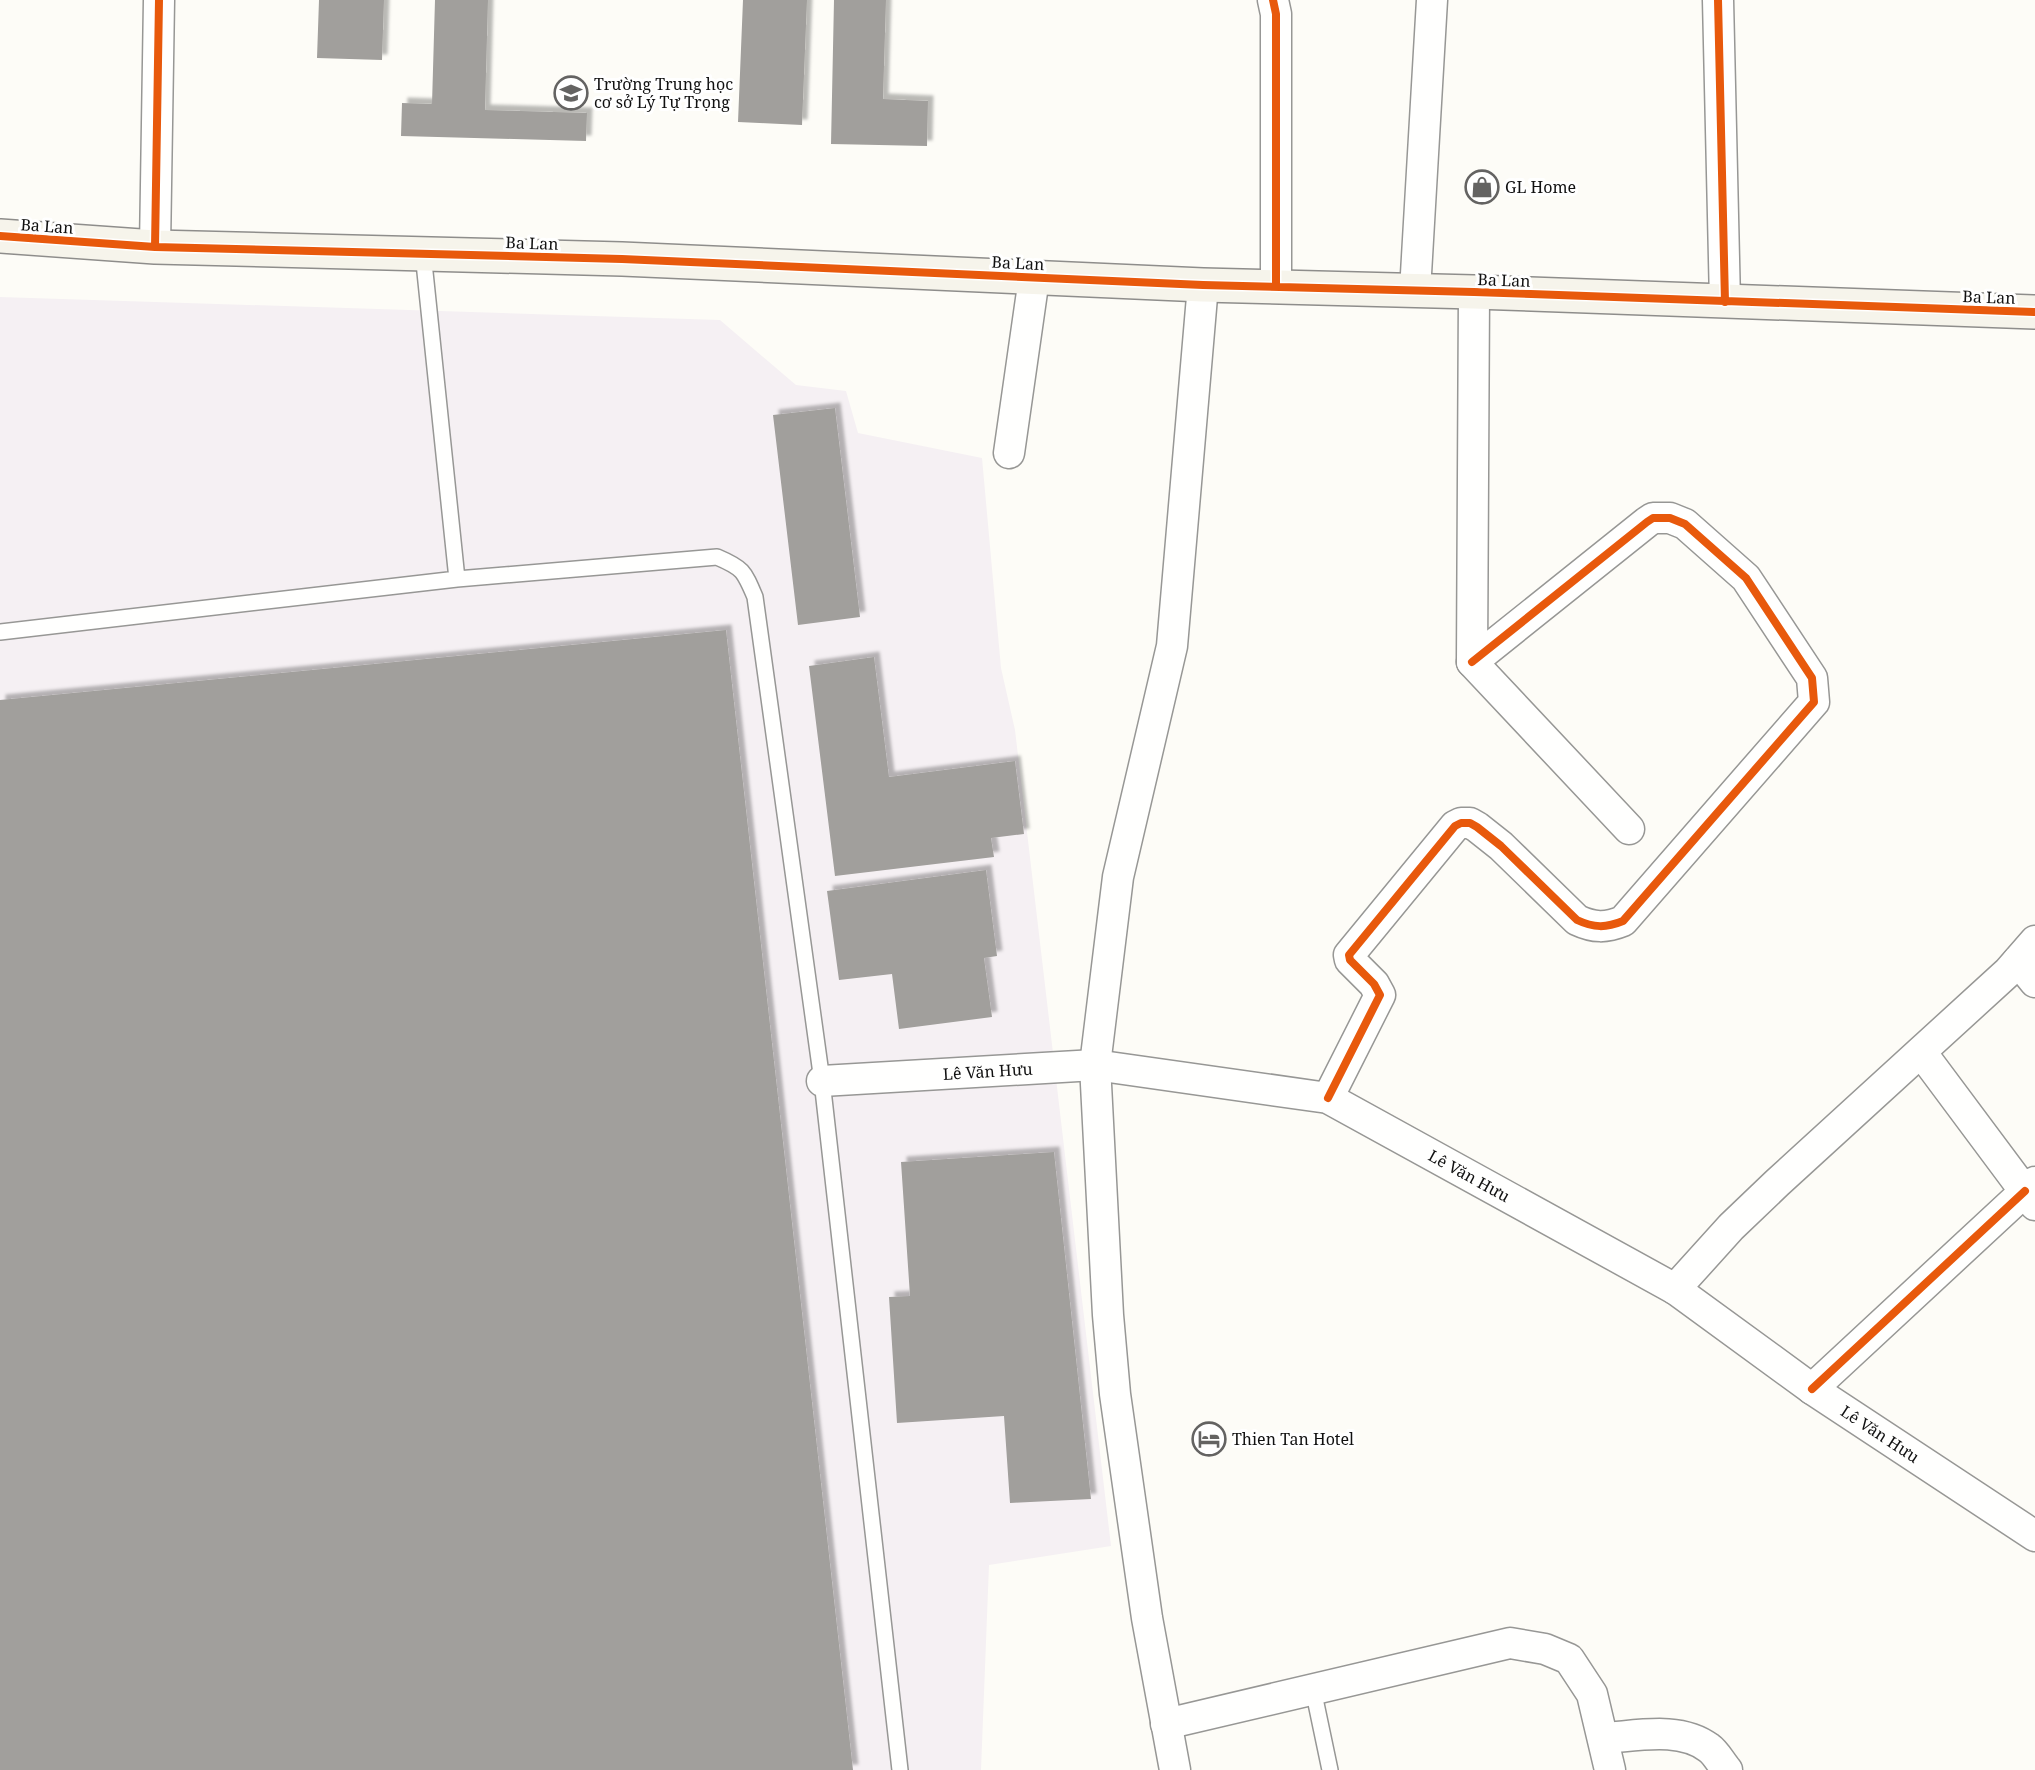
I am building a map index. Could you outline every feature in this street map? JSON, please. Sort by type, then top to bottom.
[{"type":"street","points":[[155,247],[159,0]]},
{"type":"street","points":[[1273,0],[1276,14],[1276,287]]},
{"type":"street","points":[[1415,291],[1432,0]]},
{"type":"street","points":[[1718,0],[1725,302]]},
{"type":"street","name":"Ba Lan","points":[[0,236],[155,247],[622,259],[1203,285],[2035,312]]},
{"type":"street","points":[[1009,453],[1034,278]]},
{"type":"street","points":[[1175,1770],[1147,1618],[1115,1394],[1108,1315],[1095,1065],[1118,877],[1172,646],[1203,285]]},
{"type":"street","points":[[1474,292],[1472,662],[1629,829]]},
{"type":"street","points":[[1328,1098],[1380,995],[1374,984],[1350,960],[1349,955],[1455,826],[1470,823],[1477,827],[1501,846],[1577,920],[1590,926],[1611,926],[1623,921],[1814,702],[1812,678],[1746,578],[1685,524],[1670,518],[1653,518],[1647,522],[1472,662]]},
{"type":"street","points":[[1674,1289],[1731,1227],[1769,1190],[2008,972],[2029,961]]},
{"type":"street","points":[[1812,1389],[2032,1192],[1921,1052]]},
{"type":"street","name":"Lê Văn Hưu","points":[[822,1082],[1095,1065],[1328,1098],[1674,1289],[1812,1389],[2035,1536]]},
{"type":"street","points":[[1166,1724],[1510,1643],[1545,1649],[1569,1659],[1592,1694],[1610,1770]]},
{"type":"street","points":[[1604,1738],[1675,1734],[1695,1739],[1711,1749],[1727,1770]]},
{"type":"lane","points":[[423,253],[457,579]]},
{"type":"lane","points":[[0,632],[457,579],[717,557],[745,572],[755,597],[822,1082],[900,1770]]},
{"type":"lane","points":[[1313,1689],[1330,1770]]},
{"type":"shaded area","points":[[0,297],[720,320],[796,385],[846,391],[858,433],[982,458],[1001,668],[1015,730],[1111,1546],[989,1565],[981,1770],[0,1770]]},
{"type":"building","points":[[319,0],[384,0],[382,60],[317,58]]},
{"type":"building","points":[[435,0],[488,0],[485,110],[587,113],[586,141],[401,136],[402,103],[432,104]]},
{"type":"building","points":[[743,0],[807,0],[802,125],[738,122]]},
{"type":"building","points":[[834,0],[886,0],[883,99],[928,101],[927,146],[831,144]]},
{"type":"building","points":[[835,408],[860,617],[798,625],[773,415]]},
{"type":"building","points":[[726,630],[853,1770],[0,1770],[0,700]]},
{"type":"building","points":[[874,657],[889,777],[1015,761],[1024,834],[991,838],[994,857],[835,876],[809,666]]},
{"type":"building","points":[[986,870],[997,956],[984,958],[992,1017],[899,1029],[892,974],[839,980],[827,891]]},
{"type":"building","points":[[1054,1152],[1091,1499],[1010,1503],[1004,1416],[897,1423],[889,1297],[910,1296],[901,1162]]},
{"type":"cycle path","points":[[155,247],[159,0]]},
{"type":"cycle path","points":[[1273,0],[1276,14],[1276,287]]},
{"type":"cycle path","points":[[1718,0],[1725,302]]},
{"type":"cycle path","points":[[0,236],[155,247],[622,259],[1203,285],[2035,312]]},
{"type":"cycle path","points":[[1328,1098],[1380,995],[1374,984],[1350,960],[1349,955],[1455,826],[1470,823],[1477,827],[1501,846],[1577,920],[1595,926],[1623,921],[1814,702],[1812,678],[1746,578],[1685,524],[1670,518],[1653,518],[1647,522],[1472,662]]},
{"type":"cycle path","points":[[1812,1389],[2025,1191]]},
{"type":"place","name":"Trường Trung học cơ sở Lý Tự Trọng","points":[[571,93]]},
{"type":"place","name":"GL Home","points":[[1482,187]]},
{"type":"place","name":"Thien Tan Hotel","points":[[1209,1439]]}]
